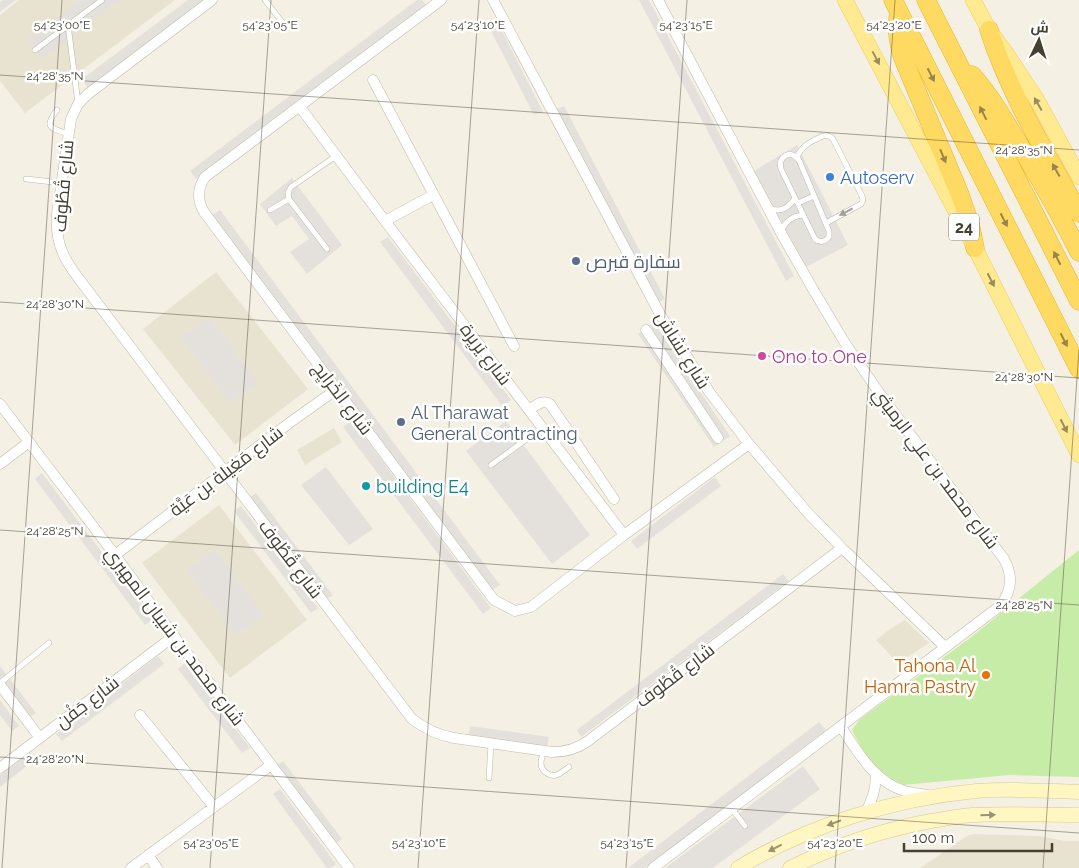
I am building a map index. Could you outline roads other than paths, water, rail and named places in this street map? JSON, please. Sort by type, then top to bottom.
[{"type":"highway","points":[[926,0],[1079,301]]},
{"type":"highway","points":[[896,6],[898,36],[903,58],[963,202],[976,248]]},
{"type":"highway","name":"24","points":[[896,6],[1079,369]]},
{"type":"highway","points":[[989,30],[1000,63],[1013,91],[1079,213]]},
{"type":"highway","points":[[959,64],[981,85],[999,110],[1079,252]]},
{"type":"main road","name":"24","points":[[845,0],[976,248],[1079,456]]},
{"type":"main road","points":[[973,0],[989,30],[1037,100],[1079,177]]},
{"type":"main road","points":[[738,868],[814,830],[865,813],[910,802],[940,796],[986,791],[1079,792]]},
{"type":"main road","points":[[790,868],[824,852],[915,824],[971,815],[1079,815]]},
{"type":"street","name":"شارع قُطُوف","points":[[212,0],[88,94],[78,104],[71,118],[68,134],[56,226],[57,238],[66,260],[412,719],[426,729],[442,736],[543,751],[562,752],[572,750],[588,741],[842,548]]},
{"type":"street","name":"شارع الخَرايِج","points":[[441,0],[205,177],[201,183],[198,198],[204,212],[494,600],[515,611],[531,607],[624,535],[749,444]]},
{"type":"street","name":"شارع نشاش","points":[[493,0],[661,316],[698,376],[749,444],[802,506],[842,548],[946,647]]},
{"type":"street","name":"شارع محمد بن علي الرميثي","points":[[653,868],[1000,606],[1005,600],[1010,586],[1010,572],[1007,565],[870,379],[822,306],[781,233],[658,0]]},
{"type":"street","name":"شارع يَريِرة","points":[[373,80],[514,346]]},
{"type":"street","name":"شارع يَريِرة","points":[[300,107],[624,535]]},
{"type":"street","points":[[385,221],[433,194]]},
{"type":"street","points":[[646,330],[718,438]]},
{"type":"street","points":[[683,386],[698,376]]},
{"type":"street","name":"شارع مَغِيلة بن عَيَّة","points":[[115,555],[337,389]]},
{"type":"street","points":[[528,410],[542,402],[550,404],[614,499]]},
{"type":"street","name":"شارع محمد بن شيبان المهيري","points":[[0,404],[349,868]]},
{"type":"street","points":[[0,464],[29,442]]},
{"type":"street","points":[[577,474],[592,467]]},
{"type":"street","name":"شارع جَفْن","points":[[0,768],[174,636]]},
{"type":"street","points":[[0,684],[40,738]]},
{"type":"street","points":[[140,715],[214,807]]},
{"type":"street","points":[[841,727],[876,774],[890,785],[907,792],[940,796]]},
{"type":"street","points":[[131,868],[271,765]]},
{"type":"street","points":[[865,813],[875,791],[876,774]]},
{"type":"street","points":[[148,855],[157,868]]},
{"type":"lane","points":[[35,50],[102,0]]},
{"type":"lane","points":[[265,0],[282,22]]},
{"type":"lane","points":[[68,25],[78,104]]},
{"type":"lane","points":[[57,110],[50,119],[50,126],[55,130],[68,134]]},
{"type":"lane","points":[[797,157],[800,150],[806,144],[823,136],[831,137],[862,196],[862,204],[826,223]]},
{"type":"lane","points":[[793,155],[797,157],[814,196],[829,231],[829,237],[825,241],[819,241],[815,238],[796,201],[781,169],[780,162],[783,157],[793,155]]},
{"type":"lane","points":[[327,249],[289,198],[288,193],[291,186],[336,156]]},
{"type":"lane","points":[[26,179],[62,183]]},
{"type":"lane","points":[[768,207],[780,210],[787,208],[796,201],[814,196]]},
{"type":"lane","points":[[270,210],[289,198]]},
{"type":"lane","points":[[781,233],[783,227],[791,218],[803,215]]},
{"type":"lane","points":[[491,465],[542,428]]},
{"type":"lane","points":[[0,684],[50,643]]},
{"type":"lane","points":[[489,778],[491,744]]},
{"type":"lane","points":[[543,751],[542,768],[548,774],[556,775],[569,767]]},
{"type":"lane","points":[[732,810],[744,826]]},
{"type":"place","name":"Autoserv","points":[[830,177]]},
{"type":"place","name":"سفارة قبرص","points":[[576,261]]},
{"type":"place","name":"Ono to One","points":[[762,356]]},
{"type":"place","name":"Al Tharawat General Contracting","points":[[401,422]]},
{"type":"place","name":"building E4","points":[[366,486]]},
{"type":"place","name":"Tahona Al Hamra Pastry","points":[[986,675]]}]
